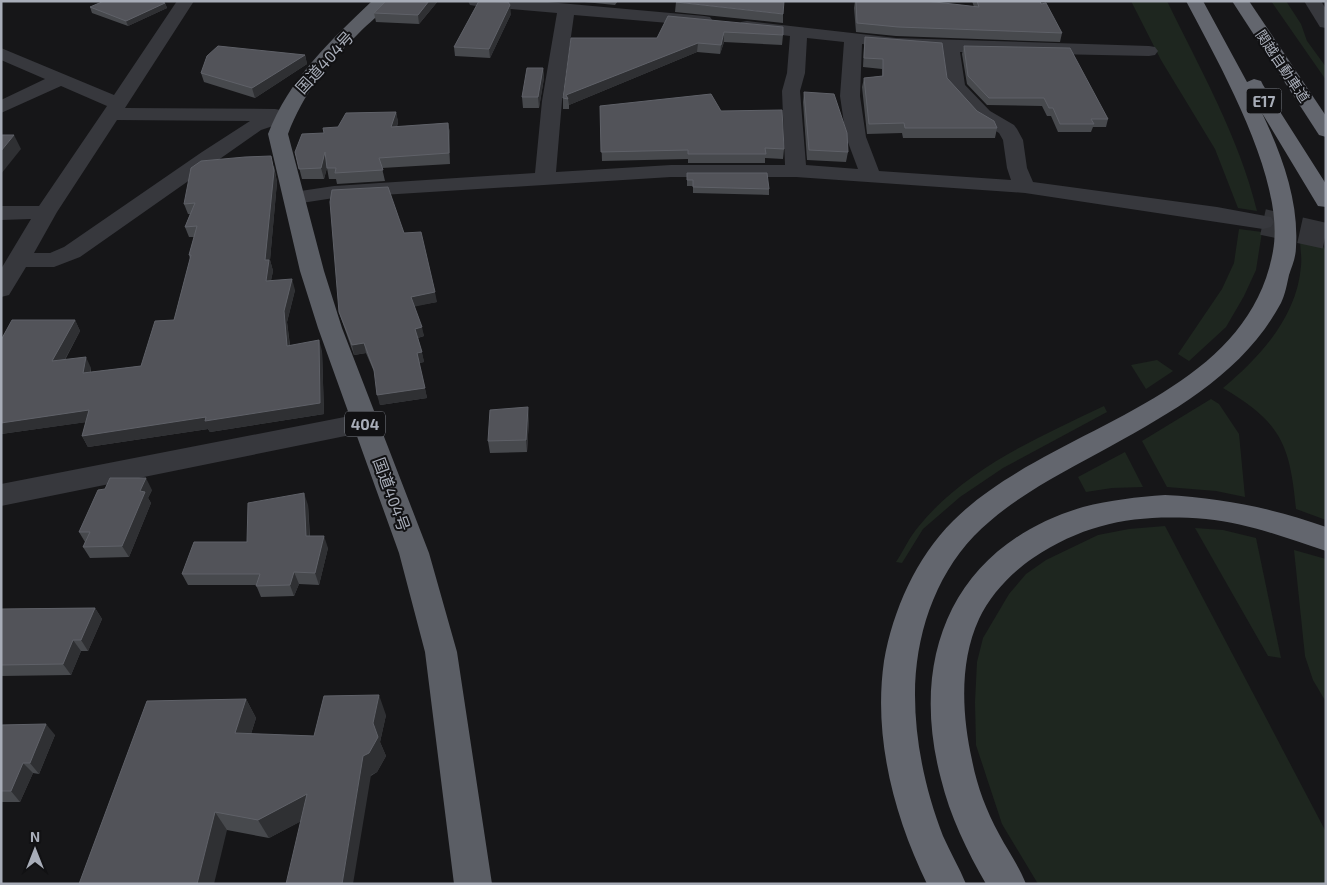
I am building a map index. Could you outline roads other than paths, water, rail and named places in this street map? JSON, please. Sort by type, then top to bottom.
[{"type":"highway","name":"国道404号","points":[[382,1],[309,76],[296,92],[284,116],[278,134],[312,271],[365,423],[414,553],[441,652],[472,884]]},
{"type":"highway","points":[[947,884],[920,824],[906,771],[898,720],[898,669],[908,621],[924,584],[942,553],[965,526],[991,504],[1024,482],[1131,424],[1178,395],[1232,353],[1255,327],[1268,306],[1281,273],[1286,248],[1285,222],[1275,172],[1267,148],[1239,88],[1194,1]]},
{"type":"highway","name":"E17","points":[[1203,1],[1326,201]]},
{"type":"highway","points":[[1241,1],[1326,113]]},
{"type":"highway","name":"関越自動車道","points":[[1241,1],[1326,131]]},
{"type":"highway","points":[[1007,884],[977,828],[958,779],[951,735],[948,694],[952,656],[961,622],[978,592],[1001,566],[1030,542],[1063,525],[1100,513],[1140,508],[1182,507],[1225,511],[1266,519],[1326,539]]},
{"type":"street","points":[[1,290],[46,212],[186,1]]},
{"type":"street","points":[[476,1],[566,9],[614,7],[727,24],[950,46],[1149,51]]},
{"type":"street","points":[[1312,1],[1326,23]]},
{"type":"street","points":[[545,178],[552,101],[566,9]]},
{"type":"street","points":[[796,171],[791,91],[796,73],[799,31]]},
{"type":"street","points":[[853,37],[850,96],[856,137],[871,176]]},
{"type":"street","points":[[950,46],[956,86],[983,115],[1007,129],[1013,140],[1018,168],[1025,187]]},
{"type":"street","points":[[1,53],[60,79],[114,108],[284,116]]},
{"type":"street","points":[[1,107],[60,79]]},
{"type":"street","points":[[18,260],[54,260],[72,252],[254,126],[284,116]]},
{"type":"street","points":[[295,198],[334,192],[672,171],[796,171],[1025,187],[1263,222]]},
{"type":"street","points":[[1,213],[46,212]]},
{"type":"street","points":[[4,499],[365,423]]},
{"type":"tunnel","points":[[1263,222],[1326,236]]}]
